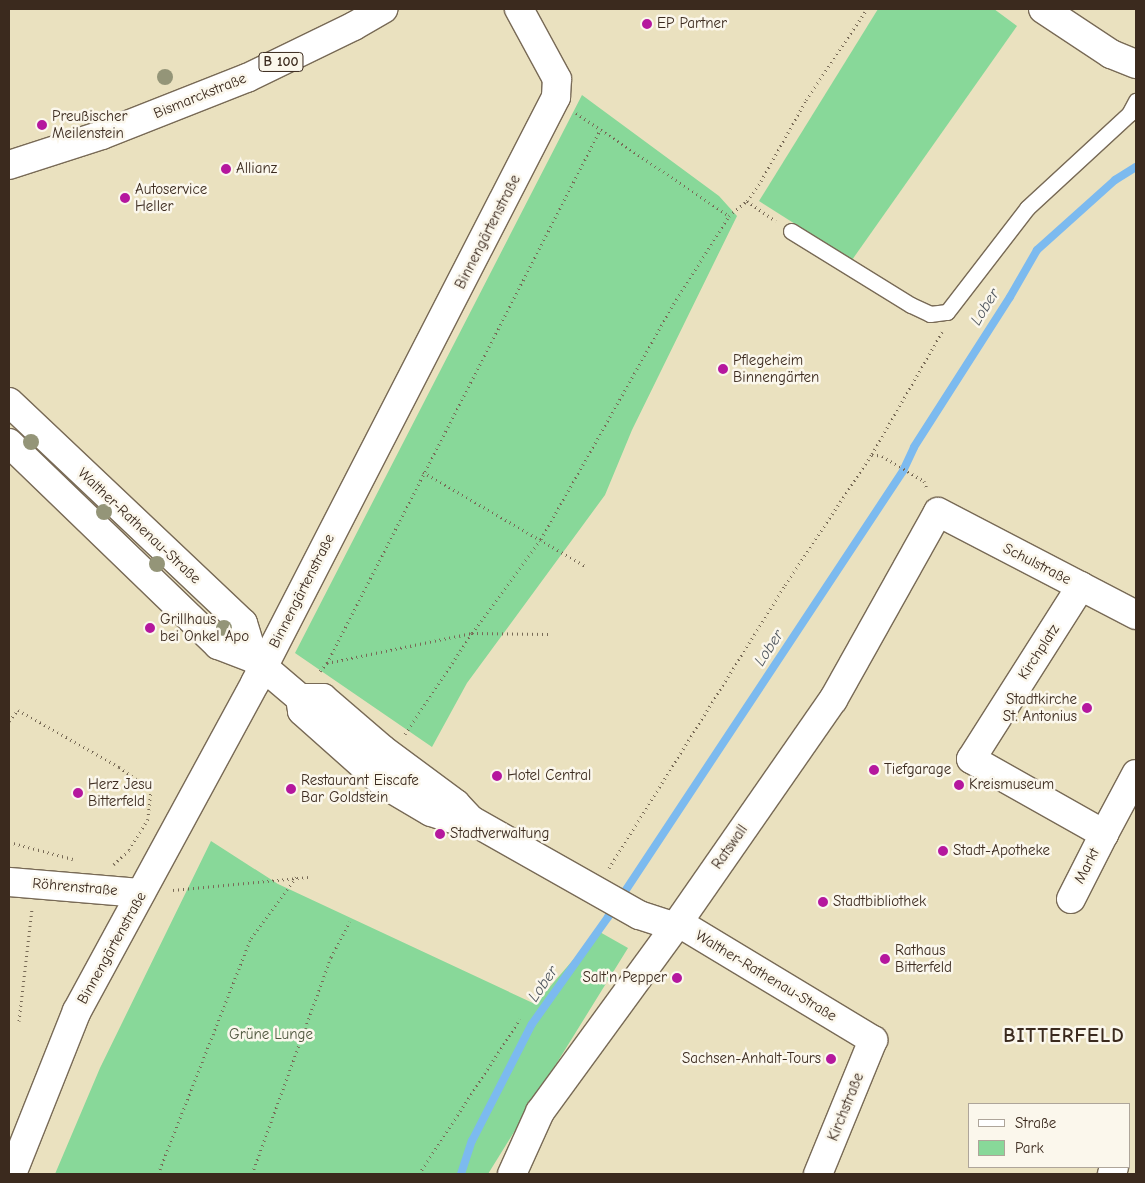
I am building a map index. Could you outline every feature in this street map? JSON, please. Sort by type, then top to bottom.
[{"type":"street","name":"Bismarckstraße","points":[[9,165],[102,135],[247,78],[354,26],[384,9]]},
{"type":"street","points":[[520,9],[557,79],[556,97]]},
{"type":"street","points":[[1043,9],[1111,54],[1136,64]]},
{"type":"street","name":"Binnengärtenstraße","points":[[12,1174],[77,1011],[142,893],[258,663],[556,97]]},
{"type":"street","name":"Walther-Rathenau-Straße","points":[[9,402],[243,623],[258,663]]},
{"type":"street","name":"Walther-Rathenau-Straße","points":[[9,443],[218,645],[258,663],[300,698],[323,698],[401,764],[456,804],[471,820],[639,915],[675,927],[684,926],[873,1040]]},
{"type":"street","name":"Schulstraße","points":[[938,512],[1136,615]]},
{"type":"street","name":"Ratswall","points":[[512,1174],[540,1112],[675,927],[833,700],[938,512]]},
{"type":"street","name":"Kirchplatz","points":[[1081,586],[971,759],[1104,834]]},
{"type":"street","name":"Walther-Rathenau-Straße","points":[[300,698],[302,712],[385,784],[431,812],[462,822],[471,820]]},
{"type":"street","points":[[1104,834],[1136,774]]},
{"type":"street","name":"Markt","points":[[1071,899],[1104,834]]},
{"type":"street","name":"Röhrenstraße","points":[[22,882],[142,893]]},
{"type":"street","name":"Kirchstraße","points":[[818,1174],[873,1040]]},
{"type":"lane","points":[[791,231],[911,305],[930,314],[947,312],[1026,208],[1129,114],[1136,101]]},
{"type":"path","points":[[401,764],[407,755],[397,747],[472,633],[541,539],[671,308],[729,216],[747,201],[761,181],[806,100],[867,9]]},
{"type":"path","points":[[556,97],[600,130],[729,216]]},
{"type":"path","points":[[300,698],[327,663],[423,472],[600,130]]},
{"type":"path","points":[[747,201],[791,231]]},
{"type":"path","points":[[597,890],[785,585],[872,454],[939,340],[947,312]]},
{"type":"path","points":[[872,454],[882,456],[924,482]]},
{"type":"path","points":[[423,472],[585,566]]},
{"type":"path","points":[[327,663],[472,633],[548,634]]},
{"type":"path","points":[[9,721],[18,710],[119,767],[151,789],[148,819],[129,850],[109,868]]},
{"type":"path","points":[[9,842],[82,861]]},
{"type":"path","points":[[158,1174],[251,938],[296,877]]},
{"type":"path","points":[[142,893],[296,877],[309,878]]},
{"type":"path","points":[[20,1021],[22,882]]},
{"type":"path","points":[[252,1174],[331,956],[350,922]]},
{"type":"path","points":[[418,1174],[520,1019]]},
{"type":"green space","points":[[878,9],[994,9],[1017,26],[852,260],[759,201]]},
{"type":"green space","points":[[582,95],[719,196],[737,216],[632,430],[605,495],[467,683],[432,747],[295,653]]},
{"type":"green space","name":"Grüne Lunge","points":[[211,841],[278,884],[535,1004],[598,931],[628,948],[488,1174],[55,1174],[100,1068]]},
{"type":"waterway","name":"Lober","points":[[461,1174],[472,1141],[532,1024],[608,917],[903,471],[914,447],[1010,297],[1037,250],[1115,180],[1136,167]]},
{"type":"place","name":"EP Partner","points":[[647,24]]},
{"type":"place","name":"Preußischer Meilenstein","points":[[42,125]]},
{"type":"place","name":"Allianz","points":[[226,169]]},
{"type":"place","name":"Autoservice Heller","points":[[125,198]]},
{"type":"place","name":"Pflegeheim Binnengärten","points":[[723,369]]},
{"type":"place","name":"Grillhaus bei Onkel Apo","points":[[150,628]]},
{"type":"place","name":"Stadtkirche St. Antonius","points":[[1087,708]]},
{"type":"place","name":"Tiefgarage","points":[[874,770]]},
{"type":"place","name":"Hotel Central","points":[[497,776]]},
{"type":"place","name":"Kreismuseum","points":[[959,785]]},
{"type":"place","name":"Restaurant Eiscafe Bar Goldstein","points":[[291,789]]},
{"type":"place","name":"Herz Jesu Bitterfeld","points":[[78,793]]},
{"type":"place","name":"Stadtverwaltung","points":[[440,834]]},
{"type":"place","name":"Stadt-Apotheke","points":[[943,851]]},
{"type":"place","name":"Stadtbibliothek","points":[[823,902]]},
{"type":"place","name":"Rathaus Bitterfeld","points":[[885,959]]},
{"type":"place","name":"Salt'n Pepper","points":[[677,978]]},
{"type":"place","name":"Sachsen-Anhalt-Tours","points":[[831,1059]]},
{"type":"district","name":"BITTERFELD","points":[[1064,1035]]}]
